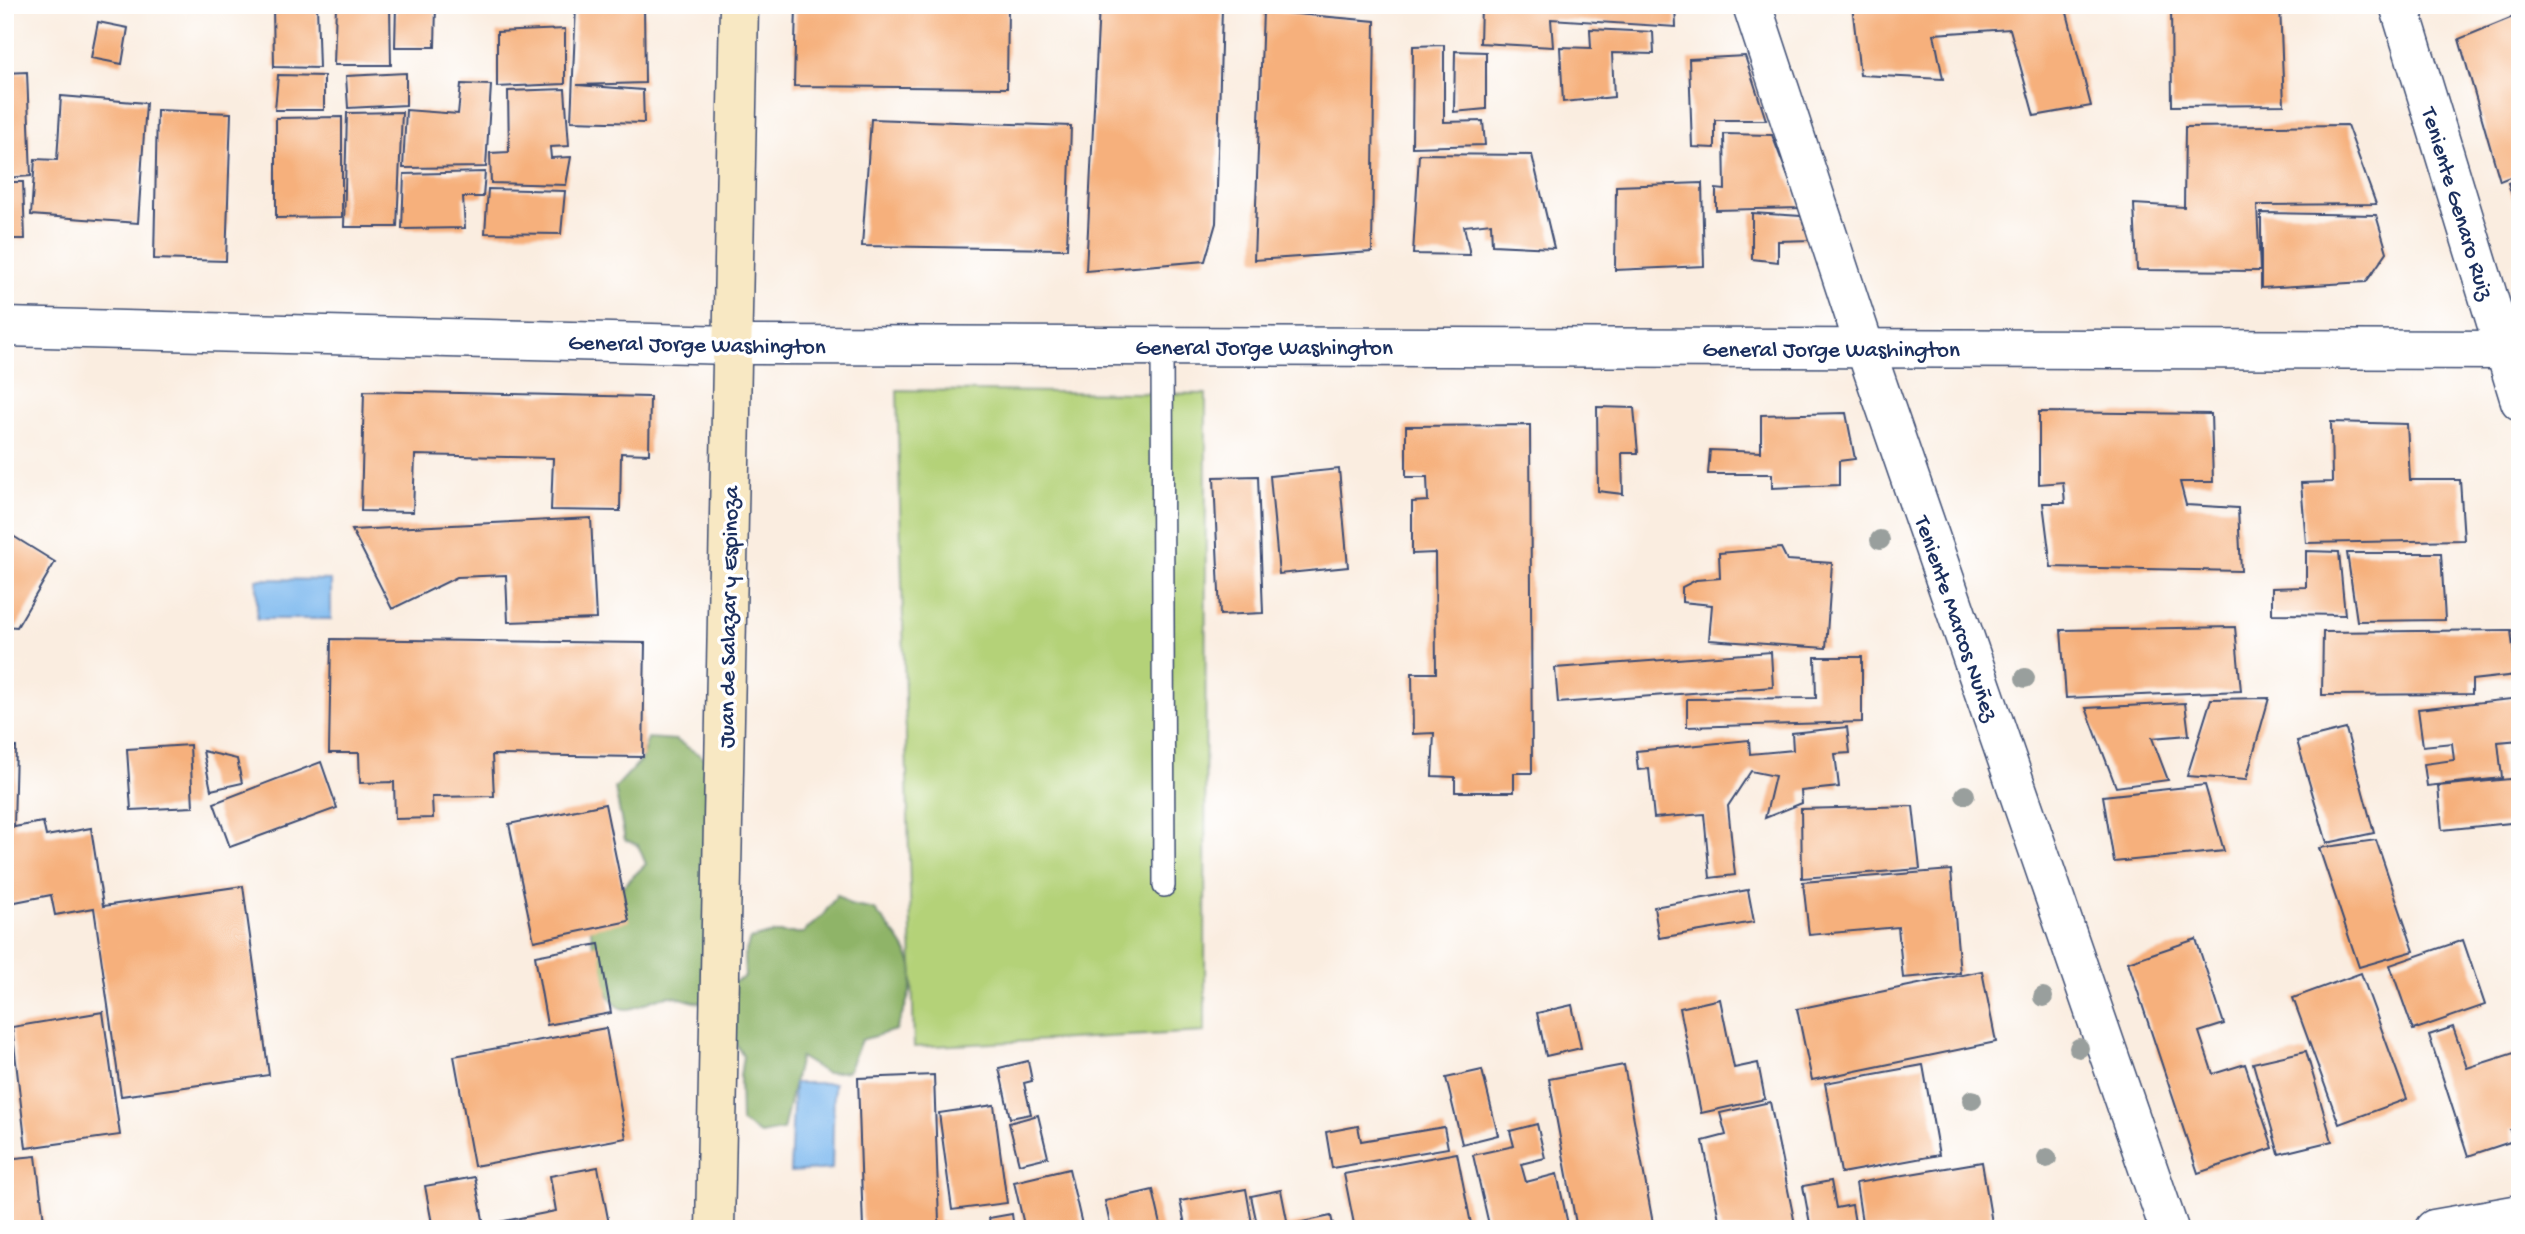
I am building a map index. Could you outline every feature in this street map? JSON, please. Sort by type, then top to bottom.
[{"type":"street","name":"Juan de Salazar y Espinoza","points":[[715,1229],[739,5]]},
{"type":"street","name":"Teniente Marcos Nuñez","points":[[1752,5],[1865,348],[2169,1229]]},
{"type":"street","name":"Teniente Genaro Ruiz","points":[[2399,5],[2512,345],[2520,401]]},
{"type":"street","name":"General Jorge Washington","points":[[5,327],[733,345],[1865,348],[2512,345]]},
{"type":"street","points":[[2434,1229],[2520,1214]]},
{"type":"lane","points":[[1162,346],[1164,886]]},
{"type":"green space","points":[[897,390],[1206,394],[1205,1032],[914,1047]]},
{"type":"green space","points":[[648,738],[676,740],[723,770],[708,1002],[665,996],[628,1009],[619,1007],[611,1000],[605,988],[596,960],[590,924],[646,864],[638,845],[625,840],[615,788],[641,760]]},
{"type":"green space","points":[[837,895],[850,905],[875,910],[901,943],[913,973],[908,998],[896,1030],[861,1040],[848,1071],[826,1073],[800,1057],[783,1130],[760,1134],[741,1122],[740,1077],[743,1056],[732,1038],[730,984],[745,977],[744,957],[750,939],[774,933],[803,933],[823,915]]},
{"type":"water","points":[[257,579],[331,580],[331,619],[257,619]]},
{"type":"water","points":[[794,1083],[834,1083],[832,1169],[790,1172]]},
{"type":"building","points":[[273,5],[317,5],[319,68],[274,67]]},
{"type":"building","points":[[336,5],[390,5],[391,65],[334,65]]},
{"type":"building","points":[[396,5],[436,5],[435,47],[395,47]]},
{"type":"building","points":[[576,5],[644,5],[645,83],[577,85],[643,90],[644,123],[571,121]]},
{"type":"building","points":[[796,5],[1008,5],[1007,88],[794,86]]},
{"type":"building","points":[[1099,5],[1222,8],[1216,223],[1205,261],[1086,271]]},
{"type":"building","points":[[1481,5],[1675,5],[1676,27],[1551,19],[1553,47],[1480,43]]},
{"type":"building","points":[[1852,5],[2065,5],[2091,106],[2034,116],[2010,29],[1934,34],[1943,79],[1860,75]]},
{"type":"building","points":[[2171,5],[2280,5],[2284,105],[2172,106]]},
{"type":"building","points":[[1263,11],[1375,21],[1372,252],[1254,260]]},
{"type":"building","points":[[2520,14],[2520,173],[2500,181],[2459,39]]},
{"type":"building","points":[[98,22],[128,28],[122,64],[91,58]]},
{"type":"building","points":[[565,29],[565,84],[497,87],[497,32]]},
{"type":"building","points":[[1590,29],[1653,32],[1654,54],[1612,53],[1614,97],[1563,102],[1560,47],[1591,48]]},
{"type":"building","points":[[1444,45],[1444,122],[1483,121],[1485,145],[1412,147],[1413,46]]},
{"type":"building","points":[[1455,51],[1486,52],[1486,109],[1454,112]]},
{"type":"building","points":[[1745,56],[1766,120],[1715,120],[1715,148],[1692,147],[1689,59]]},
{"type":"building","points":[[27,72],[31,176],[5,178],[5,73]]},
{"type":"building","points":[[406,73],[406,105],[348,108],[346,76]]},
{"type":"building","points":[[278,75],[324,76],[324,110],[275,110]]},
{"type":"building","points":[[461,84],[491,85],[486,167],[403,168],[406,110],[458,114]]},
{"type":"building","points":[[565,89],[569,146],[550,147],[551,158],[571,157],[566,185],[491,183],[490,153],[509,152],[508,91]]},
{"type":"building","points":[[61,96],[146,103],[138,223],[31,215],[35,159],[57,160]]},
{"type":"building","points":[[157,110],[231,113],[226,261],[154,259]]},
{"type":"building","points":[[402,112],[397,227],[344,227],[347,113]]},
{"type":"building","points":[[342,117],[342,217],[276,218],[276,118]]},
{"type":"building","points":[[871,119],[1071,126],[1067,249],[862,246]]},
{"type":"building","points":[[2347,125],[2376,204],[2257,205],[2260,271],[2137,270],[2134,204],[2184,207],[2185,127]]},
{"type":"building","points":[[1724,134],[1772,135],[1800,208],[1716,210],[1716,189],[1725,190]]},
{"type":"building","points":[[1419,154],[1532,155],[1554,248],[1492,245],[1491,223],[1464,226],[1470,255],[1413,254]]},
{"type":"building","points":[[485,172],[483,197],[463,197],[465,228],[402,229],[404,174]]},
{"type":"building","points":[[2520,179],[2520,218],[2519,218],[2508,183]]},
{"type":"building","points":[[5,182],[23,182],[25,239],[5,239]]},
{"type":"building","points":[[1702,183],[1704,266],[1615,270],[1616,186]]},
{"type":"building","points":[[488,189],[565,191],[561,234],[485,233]]},
{"type":"building","points":[[1752,213],[1801,216],[1811,240],[1778,241],[1778,262],[1752,259]]},
{"type":"building","points":[[2261,213],[2376,215],[2387,252],[2366,282],[2261,288]]},
{"type":"building","points":[[364,391],[650,397],[649,454],[621,453],[620,511],[551,510],[553,458],[415,455],[413,512],[361,511]]},
{"type":"building","points":[[1597,407],[1634,408],[1638,453],[1622,453],[1623,494],[1598,491]]},
{"type":"building","points":[[2039,412],[2211,414],[2213,482],[2180,482],[2186,505],[2238,508],[2241,571],[2051,567],[2043,503],[2065,503],[2063,482],[2039,484]]},
{"type":"building","points":[[1846,413],[1855,459],[1839,461],[1839,485],[1772,488],[1772,474],[1708,474],[1710,450],[1761,452],[1761,415]]},
{"type":"building","points":[[2331,422],[2407,424],[2410,480],[2460,480],[2464,540],[2306,543],[2301,483],[2332,482]]},
{"type":"building","points":[[1530,425],[1532,773],[1514,773],[1514,792],[1455,792],[1455,777],[1432,776],[1434,733],[1413,734],[1412,673],[1436,673],[1435,553],[1412,554],[1412,502],[1428,501],[1427,477],[1406,477],[1406,426]]},
{"type":"building","points":[[1339,469],[1348,567],[1279,574],[1270,476]]},
{"type":"building","points":[[1258,476],[1263,613],[1220,615],[1214,477]]},
{"type":"building","points":[[591,518],[596,619],[508,622],[506,575],[457,577],[392,609],[352,530]]},
{"type":"building","points":[[5,531],[55,562],[17,627],[5,626]]},
{"type":"building","points":[[1781,548],[1787,560],[1832,563],[1826,648],[1709,640],[1712,605],[1682,602],[1682,587],[1696,580],[1720,578],[1719,553]]},
{"type":"building","points":[[2306,551],[2339,552],[2345,615],[2272,614],[2272,588],[2306,587]]},
{"type":"building","points":[[2347,553],[2441,553],[2445,620],[2357,621]]},
{"type":"building","points":[[2235,627],[2241,691],[2066,698],[2061,630]]},
{"type":"building","points":[[2511,630],[2516,675],[2472,680],[2472,694],[2322,695],[2323,632]]},
{"type":"building","points":[[331,639],[645,643],[643,757],[492,755],[494,796],[432,797],[433,818],[395,819],[394,782],[360,783],[359,753],[329,753]]},
{"type":"building","points":[[1771,652],[1773,687],[1558,703],[1555,668]]},
{"type":"building","points":[[1815,657],[1862,657],[1862,722],[1687,727],[1687,699],[1816,698]]},
{"type":"building","points":[[2269,698],[2246,780],[2187,776],[2211,699]]},
{"type":"building","points":[[2520,698],[2520,740],[2498,742],[2502,778],[2427,786],[2424,764],[2454,760],[2452,743],[2423,746],[2418,709]]},
{"type":"building","points":[[2185,703],[2189,735],[2152,738],[2168,780],[2116,787],[2086,708]]},
{"type":"building","points":[[1847,727],[1850,753],[1835,754],[1839,787],[1801,791],[1802,803],[1765,818],[1775,776],[1751,771],[1728,806],[1735,875],[1710,878],[1704,814],[1654,818],[1649,769],[1638,770],[1636,751],[1749,740],[1750,754],[1793,750],[1792,733]]},
{"type":"building","points":[[2346,729],[2374,833],[2327,843],[2297,741]]},
{"type":"building","points":[[190,745],[193,807],[131,810],[127,749]]},
{"type":"building","points":[[5,747],[16,747],[14,827],[43,822],[46,836],[91,828],[103,906],[243,886],[269,1075],[121,1096],[94,908],[55,915],[51,895],[5,904]]},
{"type":"building","points":[[203,751],[237,759],[242,783],[211,790]]},
{"type":"building","points":[[321,762],[337,808],[230,847],[214,803]]},
{"type":"building","points":[[2520,778],[2520,822],[2442,830],[2438,786]]},
{"type":"building","points":[[2205,785],[2224,851],[2114,862],[2103,796]]},
{"type":"building","points":[[605,804],[629,921],[534,941],[509,824]]},
{"type":"building","points":[[1913,806],[1920,869],[1802,878],[1801,809]]},
{"type":"building","points":[[2376,840],[2414,951],[2359,967],[2319,848]]},
{"type":"building","points":[[1951,870],[1960,973],[1903,978],[1898,927],[1809,935],[1803,882]]},
{"type":"building","points":[[1748,890],[1754,922],[1659,938],[1654,907]]},
{"type":"building","points":[[2196,939],[2224,1024],[2199,1032],[2213,1074],[2245,1064],[2273,1148],[2198,1173],[2128,962]]},
{"type":"building","points":[[2463,940],[2485,1005],[2413,1030],[2390,965]]},
{"type":"building","points":[[599,944],[611,1013],[547,1025],[535,956]]},
{"type":"building","points":[[1982,971],[1996,1042],[1812,1080],[1797,1009]]},
{"type":"building","points":[[2361,973],[2407,1099],[2339,1124],[2293,998]]},
{"type":"building","points":[[1720,999],[1734,1068],[1758,1063],[1765,1099],[1701,1113],[1680,1008]]},
{"type":"building","points":[[1572,1005],[1581,1048],[1546,1056],[1537,1013]]},
{"type":"building","points":[[103,1012],[120,1135],[26,1148],[12,1027]]},
{"type":"building","points":[[2453,1027],[2467,1068],[2520,1051],[2520,1127],[2510,1130],[2513,1141],[2468,1156],[2429,1035]]},
{"type":"building","points":[[606,1028],[626,1138],[474,1166],[454,1056]]},
{"type":"building","points":[[2306,1051],[2332,1141],[2279,1154],[2253,1063]]},
{"type":"building","points":[[1028,1061],[1032,1081],[1024,1083],[1031,1114],[1010,1118],[999,1068]]},
{"type":"building","points":[[1624,1065],[1654,1229],[1577,1229],[1549,1079]]},
{"type":"building","points":[[1923,1065],[1939,1155],[1841,1173],[1825,1083]]},
{"type":"building","points":[[1482,1070],[1498,1135],[1462,1144],[1446,1078]]},
{"type":"building","points":[[934,1075],[939,1222],[952,1222],[952,1229],[863,1229],[858,1078]]},
{"type":"building","points":[[1770,1102],[1795,1224],[1773,1229],[1721,1229],[1703,1141],[1726,1135],[1720,1113]]},
{"type":"building","points":[[994,1105],[1007,1203],[952,1210],[939,1113]]},
{"type":"building","points":[[1038,1115],[1048,1157],[1019,1164],[1009,1123]]},
{"type":"building","points":[[1537,1124],[1545,1158],[1521,1164],[1526,1182],[1557,1174],[1569,1229],[1490,1229],[1473,1155],[1514,1146],[1510,1131]]},
{"type":"building","points":[[1358,1126],[1361,1141],[1444,1127],[1448,1148],[1332,1168],[1326,1132]]},
{"type":"building","points":[[1457,1153],[1472,1229],[1355,1229],[1344,1174]]},
{"type":"building","points":[[36,1156],[45,1229],[5,1229],[5,1159]]},
{"type":"building","points":[[1982,1162],[1993,1229],[1863,1229],[1856,1183]]},
{"type":"building","points":[[598,1167],[610,1229],[433,1229],[425,1186],[475,1177],[484,1225],[556,1211],[550,1176]]},
{"type":"building","points":[[1069,1169],[1083,1229],[1025,1229],[1014,1182]]},
{"type":"building","points":[[1831,1181],[1836,1208],[1852,1205],[1856,1229],[1811,1229],[1803,1186]]},
{"type":"building","points":[[1246,1189],[1253,1229],[1186,1229],[1180,1201]]},
{"type":"building","points":[[1153,1190],[1162,1229],[1111,1229],[1105,1201]]},
{"type":"building","points":[[1281,1190],[1288,1225],[1331,1216],[1334,1229],[1258,1229],[1251,1196]]},
{"type":"building","points":[[1012,1214],[1014,1229],[991,1229],[989,1218]]}]
